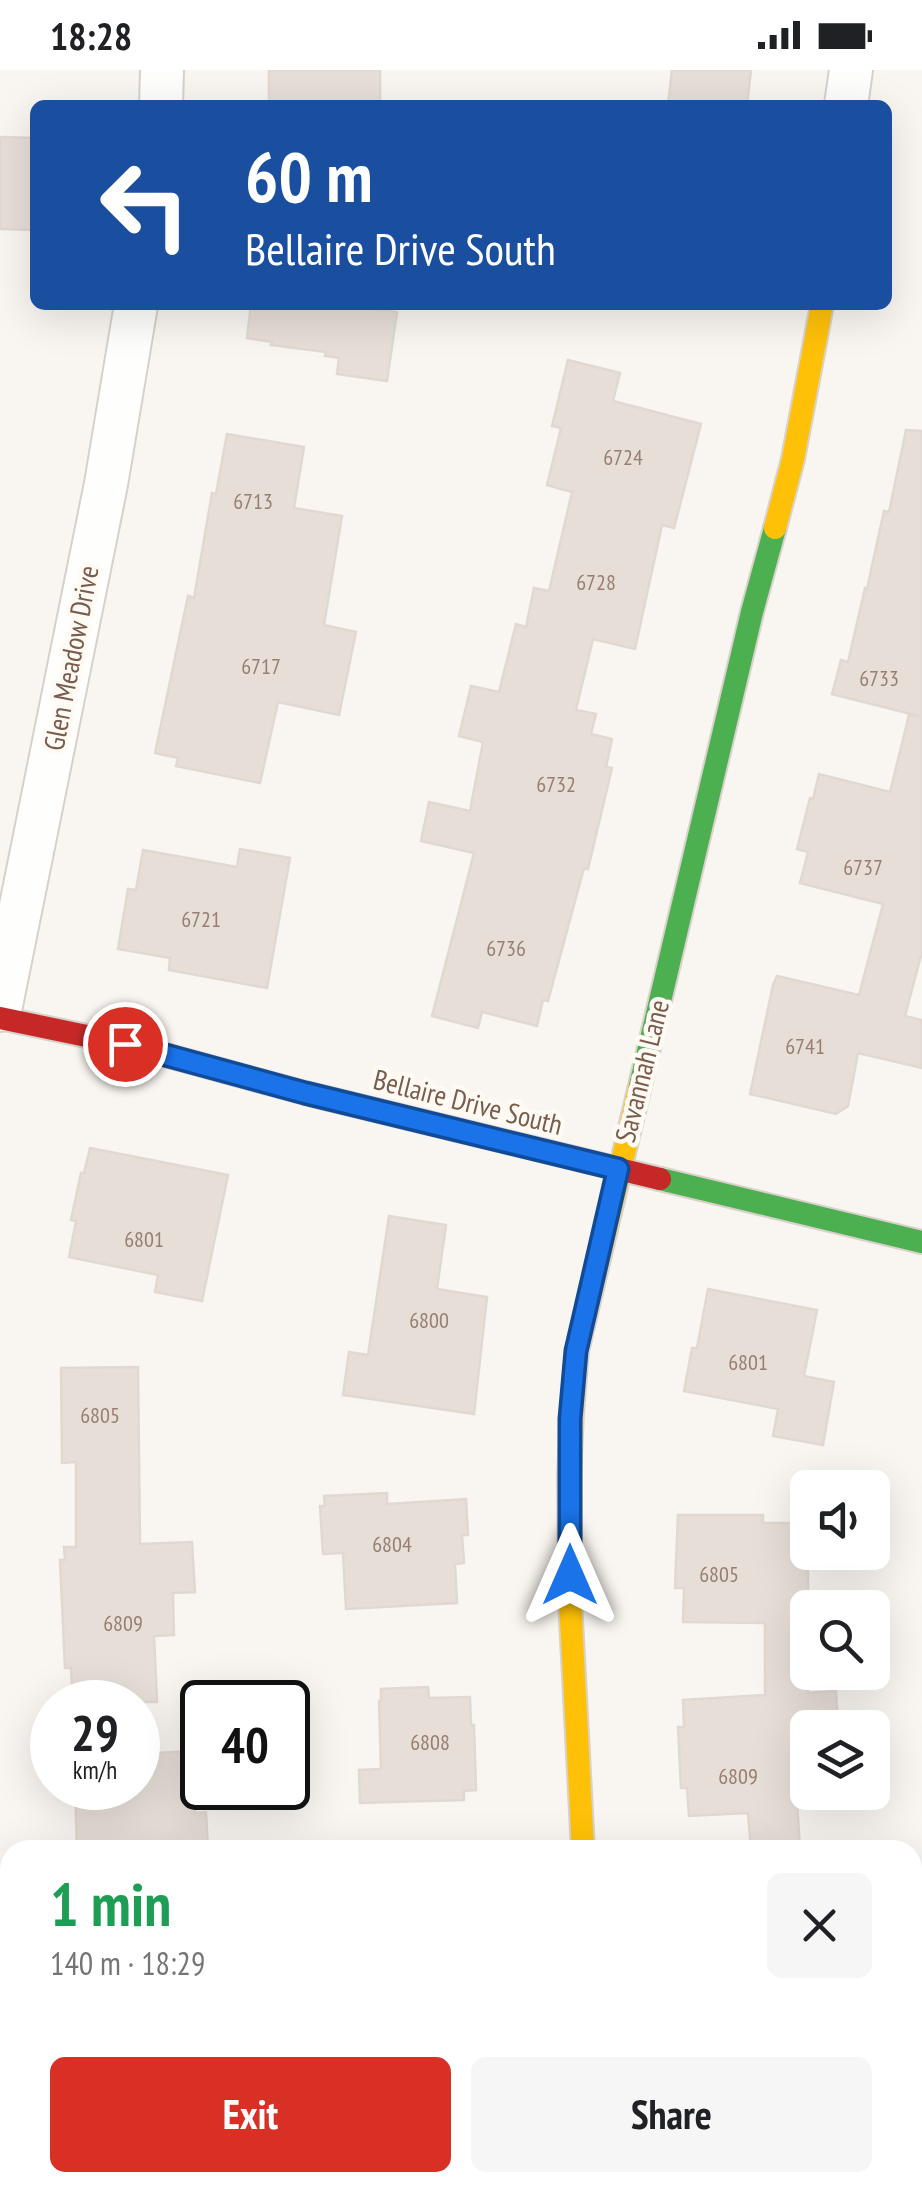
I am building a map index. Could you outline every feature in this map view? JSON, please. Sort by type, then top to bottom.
[{"type":"street","points":[[161,100],[162,70]]},
{"type":"street","points":[[847,100],[851,70]]},
{"type":"street","name":"Glen Meadow Drive","points":[[0,1014],[106,484],[135,310]]},
{"type":"street","name":"Savannah Lane","points":[[581,1840],[570,1653],[570,1419],[576,1351],[752,612],[794,459],[821,310]]},
{"type":"street","name":"Bellaire Drive South","points":[[0,1014],[305,1093],[922,1242]]},
{"type":"building","points":[[269,70],[380,70],[380,100],[269,100]]},
{"type":"building","points":[[672,70],[751,70],[748,100],[669,100]]},
{"type":"building","points":[[0,137],[30,138],[30,230],[0,229]]},
{"type":"building","points":[[250,310],[397,312],[387,381],[337,374],[339,358],[325,356],[326,352],[247,338]]},
{"type":"building","points":[[568,360],[620,373],[613,401],[701,424],[674,528],[662,525],[635,649],[593,639],[576,710],[596,714],[591,734],[612,739],[606,767],[612,768],[588,869],[584,868],[548,1001],[543,1000],[537,1026],[482,1012],[478,1028],[432,1016],[474,853],[421,841],[429,802],[470,811],[483,742],[459,736],[471,686],[499,692],[516,624],[526,627],[534,588],[549,591],[572,492],[547,485],[561,428],[552,426]]},
{"type":"building","points":[[906,430],[922,431],[922,952],[905,1016],[922,1020],[922,1068],[858,1053],[848,1106],[836,1114],[750,1094],[777,976],[859,995],[883,904],[800,883],[808,852],[797,849],[819,774],[890,792],[909,715],[919,716],[832,694],[841,660],[848,662],[884,511],[889,512]]},
{"type":"building","points":[[227,434],[304,447],[294,508],[342,516],[324,625],[356,632],[339,715],[278,702],[260,783],[176,766],[178,758],[155,753],[188,596],[194,598],[212,493],[216,494]]},
{"type":"building","points":[[240,849],[290,858],[267,988],[169,970],[170,958],[118,949],[128,889],[136,890],[143,850],[237,867]]},
{"type":"building","points":[[90,1148],[228,1175],[202,1301],[155,1292],[158,1275],[69,1257],[76,1221],[71,1220]]},
{"type":"building","points":[[389,1216],[446,1225],[437,1289],[487,1297],[474,1414],[343,1395],[349,1352],[368,1355]]},
{"type":"building","points":[[708,1289],[817,1310],[804,1376],[834,1382],[823,1445],[773,1436],[778,1409],[684,1391]]},
{"type":"building","points":[[138,1367],[140,1544],[192,1542],[195,1592],[173,1593],[174,1635],[154,1636],[156,1680],[72,1680],[71,1668],[65,1668],[60,1560],[65,1560],[64,1547],[76,1547],[76,1462],[62,1463],[61,1368]]},
{"type":"building","points":[[387,1493],[387,1504],[466,1499],[468,1535],[462,1535],[464,1563],[455,1564],[457,1603],[346,1609],[343,1553],[323,1554],[320,1506],[325,1506],[324,1496]]},
{"type":"building","points":[[678,1515],[763,1515],[763,1523],[790,1523],[790,1570],[808,1570],[808,1590],[790,1590],[790,1690],[836,1691],[837,1710],[790,1710],[790,1810],[798,1810],[799,1840],[750,1840],[748,1813],[689,1816],[687,1788],[681,1788],[678,1727],[684,1727],[683,1700],[765,1695],[765,1623],[683,1622],[684,1588],[675,1588]]},
{"type":"building","points":[[428,1687],[429,1698],[470,1697],[476,1790],[464,1791],[464,1800],[360,1803],[359,1770],[381,1769],[381,1689]]},
{"type":"building","points":[[180,1752],[180,1810],[206,1812],[207,1840],[77,1840],[76,1810],[160,1810],[160,1753]]},
{"type":"traffic: fast","points":[[639,1090],[775,528]]},
{"type":"traffic: fast","points":[[660,1179],[922,1242]]},
{"type":"traffic: slow","points":[[775,528],[793,459],[821,310]]},
{"type":"traffic: slow","points":[[582,1840],[570,1600],[572,1413],[577,1351],[639,1090]]},
{"type":"traffic: jam","points":[[0,1018],[125,1044],[305,1093],[660,1179]]},
{"type":"route","points":[[125,1044],[305,1093],[618,1169],[576,1351],[570,1419],[570,1575]]}]
